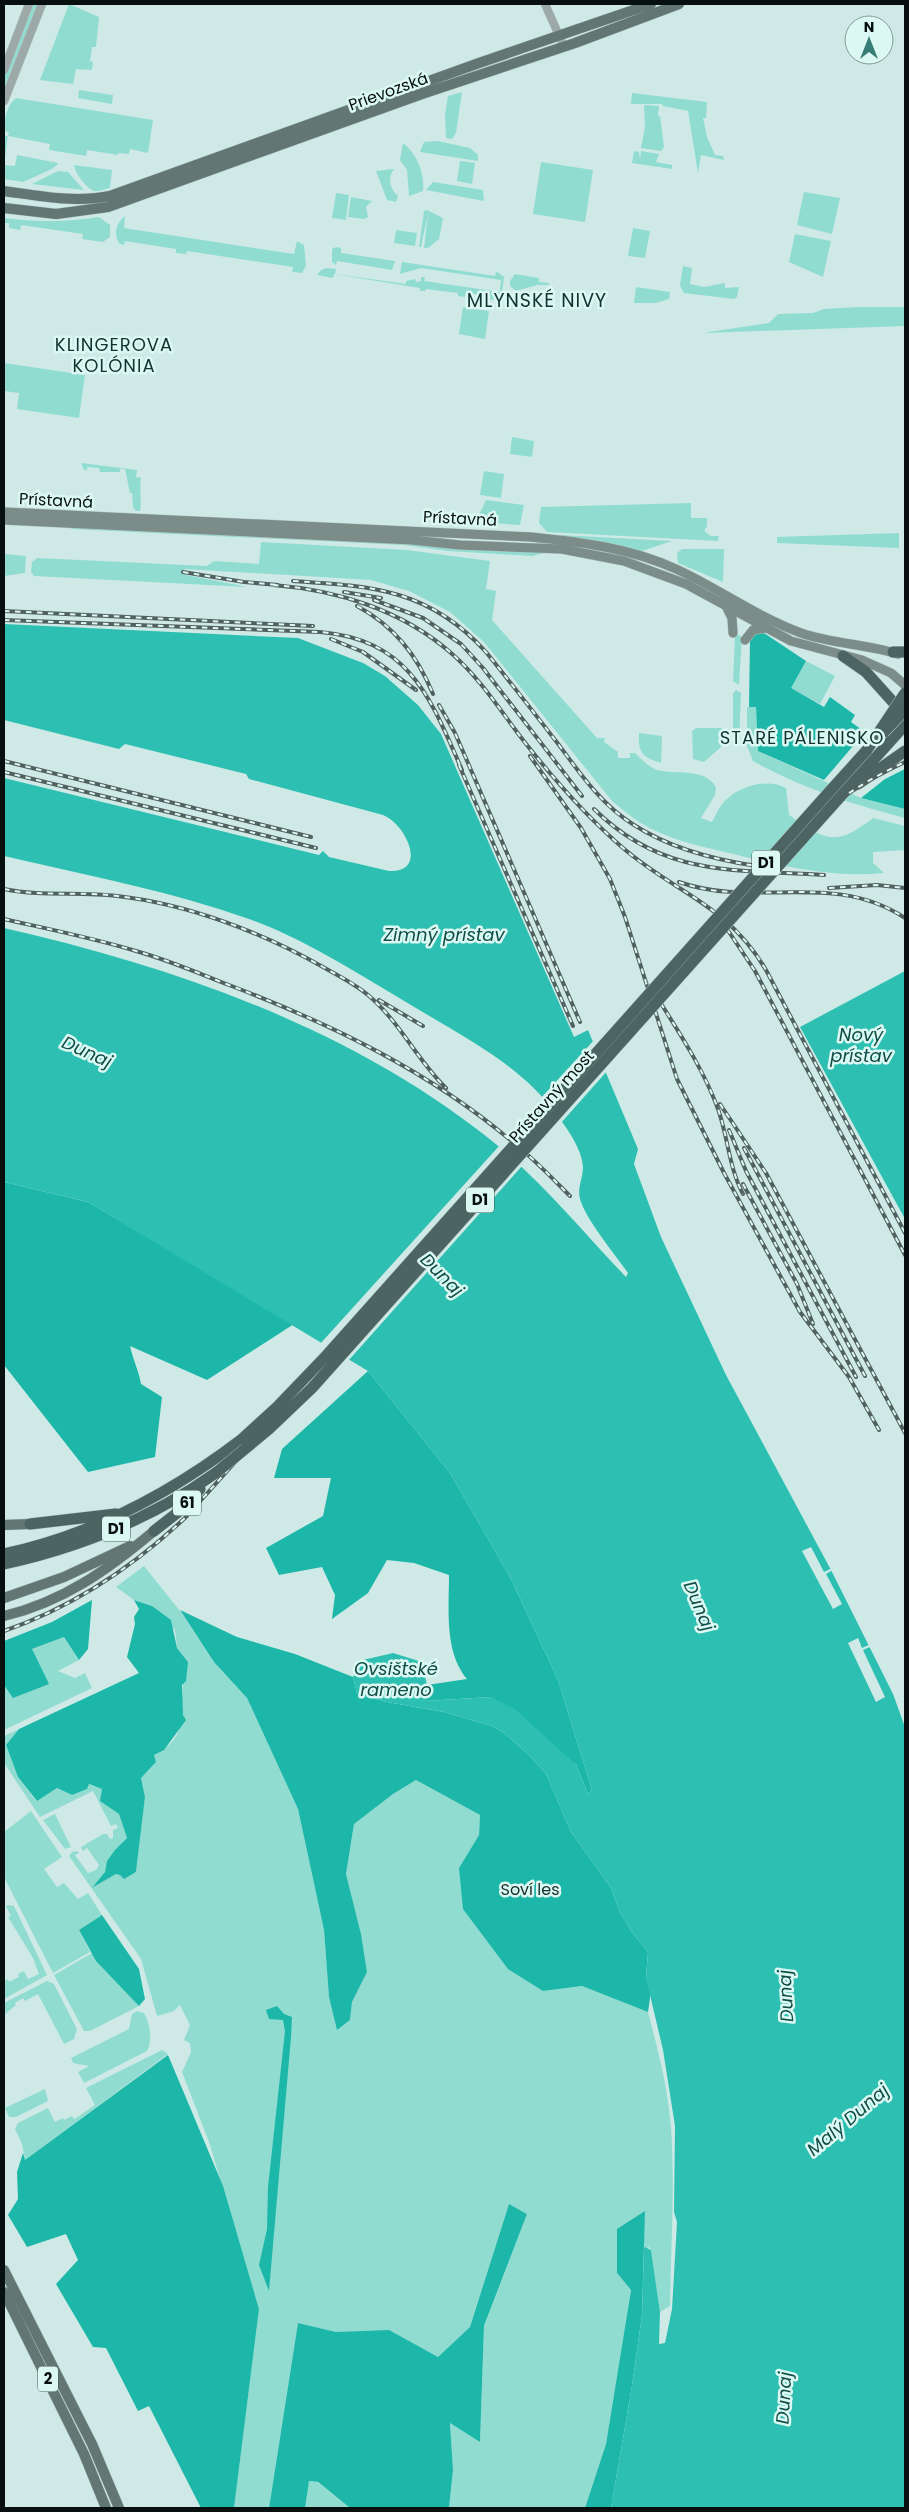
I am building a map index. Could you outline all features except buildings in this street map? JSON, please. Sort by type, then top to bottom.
[{"type":"highway","points":[[843,656],[866,672],[893,702]]},
{"type":"highway","points":[[867,750],[905,693]]},
{"type":"highway","name":"D1","points":[[867,750],[905,710]]},
{"type":"highway","name":"D1","points":[[840,796],[905,725]]},
{"type":"highway","name":"Prístavný most","points":[[128,1512],[198,1472],[242,1439],[314,1369],[867,750]]},
{"type":"highway","points":[[840,796],[905,751]]},
{"type":"highway","name":"Prístavný most","points":[[217,1472],[250,1447],[333,1364],[840,796]]},
{"type":"highway","name":"D1","points":[[4,1564],[55,1551],[108,1533],[178,1497],[217,1472]]},
{"type":"highway","name":"61","points":[[154,1531],[178,1513],[217,1472]]},
{"type":"highway","points":[[30,1524],[128,1512]]},
{"type":"highway","name":"D1","points":[[4,1554],[60,1539],[128,1512]]},
{"type":"main road","name":"Prievozská","points":[[4,191],[68,200],[99,198],[145,184],[651,4]]},
{"type":"main road","name":"Prievozská","points":[[4,208],[56,214],[108,207],[422,94],[563,47],[679,4]]},
{"type":"main road","name":"Prístavná","points":[[4,512],[522,536],[589,543],[632,553],[676,569],[801,633],[825,640],[899,652],[905,656]]},
{"type":"main road","name":"Prístavná","points":[[4,520],[562,549],[601,555],[636,564],[686,584],[791,641],[879,667],[905,685]]},
{"type":"main road","points":[[726,606],[732,618],[733,633]]},
{"type":"main road","points":[[745,640],[753,630],[766,628]]},
{"type":"main road","points":[[4,1524],[30,1524]]},
{"type":"main road","points":[[4,1616],[78,1588],[111,1567],[154,1531]]},
{"type":"main road","name":"61","points":[[4,1598],[86,1568],[154,1531]]},
{"type":"main road","name":"2","points":[[4,2270],[92,2444],[119,2508]]},
{"type":"main road","name":"2","points":[[4,2292],[84,2454],[106,2508]]},
{"type":"street","points":[[4,70],[29,4]]},
{"type":"street","points":[[4,101],[42,4]]},
{"type":"street","points":[[545,4],[563,47]]},
{"type":"shaded area","points":[[32,4],[39,4],[4,90],[4,77]]},
{"type":"shaded area","points":[[69,4],[99,17],[96,47],[92,47],[90,61],[93,62],[92,70],[76,69],[73,84],[40,80]]},
{"type":"shaded area","points":[[79,90],[113,95],[112,104],[78,98]]},
{"type":"shaded area","points":[[462,92],[456,133],[452,139],[446,138],[445,115],[448,96]]},
{"type":"shaded area","points":[[632,93],[707,102],[706,118],[703,118],[707,137],[715,155],[723,156],[724,160],[701,155],[698,173],[688,111],[663,106],[662,104],[631,104]]},
{"type":"shaded area","points":[[16,98],[153,120],[148,153],[130,149],[129,154],[118,153],[118,155],[87,150],[86,156],[49,150],[50,144],[8,136],[9,132],[4,131],[5,117],[10,104]]},
{"type":"shaded area","points":[[644,105],[659,106],[658,116],[660,116],[664,147],[661,151],[641,148],[645,127]]},
{"type":"shaded area","points":[[4,136],[8,136],[4,165]]},
{"type":"shaded area","points":[[438,141],[470,148],[478,155],[478,161],[420,152],[424,142]]},
{"type":"shaded area","points":[[403,143],[416,158],[423,177],[423,191],[409,196],[407,170],[400,160]]},
{"type":"shaded area","points":[[634,151],[639,152],[640,160],[641,151],[659,154],[656,162],[672,165],[672,169],[632,163]]},
{"type":"shaded area","points":[[17,155],[58,164],[52,169],[23,182],[4,179],[4,165],[15,166]]},
{"type":"shaded area","points":[[460,161],[475,163],[472,184],[457,181]]},
{"type":"shaded area","points":[[541,162],[593,170],[585,222],[533,214]]},
{"type":"shaded area","points":[[74,165],[112,170],[110,188],[94,191],[81,180]]},
{"type":"shaded area","points":[[394,169],[390,180],[391,187],[398,196],[396,202],[387,200],[376,171]]},
{"type":"shaded area","points":[[58,171],[68,172],[84,190],[32,184]]},
{"type":"shaded area","points":[[433,182],[483,190],[484,201],[426,190]]},
{"type":"shaded area","points":[[804,192],[840,198],[832,234],[797,225]]},
{"type":"shaded area","points":[[336,193],[349,195],[346,220],[332,218]]},
{"type":"shaded area","points":[[351,197],[372,201],[366,207],[368,217],[364,219],[348,217]]},
{"type":"shaded area","points":[[427,210],[443,218],[439,239],[428,248],[424,248],[428,214],[421,247],[419,247],[424,211]]},
{"type":"shaded area","points":[[125,216],[124,228],[294,254],[297,241],[304,245],[306,266],[302,273],[292,272],[293,267],[187,251],[186,254],[176,253],[176,249],[125,241],[124,245],[120,244],[116,237],[116,229]]},
{"type":"shaded area","points":[[99,217],[110,225],[110,237],[103,242],[82,239],[83,234],[21,225],[20,230],[9,228],[9,223],[4,223],[4,218],[51,221]]},
{"type":"shaded area","points":[[633,228],[650,231],[645,258],[628,256]]},
{"type":"shaded area","points":[[396,230],[417,233],[415,246],[394,243]]},
{"type":"shaded area","points":[[795,234],[831,241],[823,277],[789,262]]},
{"type":"shaded area","points":[[336,247],[341,248],[341,253],[395,261],[392,270],[337,261],[336,265],[332,262],[332,249]]},
{"type":"shaded area","points":[[402,262],[495,276],[496,271],[504,277],[502,294],[499,299],[487,300],[488,296],[466,293],[465,297],[458,296],[458,293],[426,289],[425,291],[420,291],[420,288],[334,274],[333,278],[317,275],[327,268],[336,269],[335,274],[406,284],[406,281],[415,279],[416,282],[421,281],[421,277],[425,277],[424,281],[500,292],[501,280],[421,268],[400,274]]},
{"type":"shaded area","points":[[683,266],[692,268],[690,284],[704,287],[725,283],[725,288],[739,287],[737,297],[734,299],[684,293],[680,286]]},
{"type":"shaded area","points":[[515,274],[539,278],[539,282],[549,283],[549,285],[537,285],[516,291],[510,286],[510,281]]},
{"type":"shaded area","points":[[636,287],[670,292],[669,299],[656,303],[634,303]]},
{"type":"shaded area","points":[[463,307],[489,311],[485,339],[459,334]]},
{"type":"shaded area","points":[[905,307],[905,326],[702,333],[769,323],[778,314],[813,313],[824,309]]},
{"type":"shaded area","points":[[4,363],[85,375],[79,418],[17,409],[19,393],[4,391]]},
{"type":"shaded area","points":[[512,437],[534,441],[532,457],[510,454]]},
{"type":"shaded area","points":[[81,463],[137,470],[136,477],[141,478],[140,511],[136,511],[133,507],[132,493],[130,493],[125,469],[120,469],[120,472],[100,472],[99,468],[87,467],[87,470],[84,470]]},
{"type":"shaded area","points":[[484,471],[504,474],[501,498],[480,495]]},
{"type":"shaded area","points":[[486,500],[524,505],[520,525],[478,522],[477,519]]},
{"type":"shaded area","points":[[691,503],[691,518],[707,518],[705,532],[711,536],[719,536],[718,541],[547,532],[539,523],[541,507]]},
{"type":"shaded area","points":[[75,527],[414,543],[544,553],[532,556],[448,551],[404,545],[71,529]]},
{"type":"shaded area","points":[[899,533],[899,548],[777,543],[777,537]]},
{"type":"shaded area","points":[[560,535],[672,541],[639,552]]},
{"type":"shaded area","points":[[261,542],[407,550],[490,561],[486,589],[496,591],[492,620],[597,738],[605,738],[604,742],[618,752],[618,758],[630,758],[630,753],[635,753],[648,765],[657,770],[697,774],[711,781],[716,787],[715,795],[701,818],[712,822],[725,801],[733,794],[747,787],[763,784],[779,785],[786,788],[789,815],[813,831],[831,837],[840,837],[873,818],[905,826],[905,850],[873,852],[873,863],[884,873],[845,874],[806,870],[706,848],[650,828],[636,820],[612,801],[484,642],[450,612],[409,591],[371,580],[184,569],[186,575],[248,587],[34,576],[31,572],[32,562],[37,558],[207,566],[214,561],[259,564]]},
{"type":"shaded area","points":[[682,549],[724,549],[723,582],[678,563],[677,553]]},
{"type":"shaded area","points":[[4,554],[26,556],[25,573],[4,576]]},
{"type":"shaded area","points":[[737,634],[742,637],[739,685],[733,681],[735,636]]},
{"type":"shaded area","points":[[806,661],[835,676],[820,704],[790,688]]},
{"type":"shaded area","points":[[736,690],[741,693],[739,743],[735,745],[733,742],[733,693]]},
{"type":"shaded area","points":[[747,707],[756,707],[758,751],[861,798],[905,809],[905,818],[808,787],[753,761],[747,746]]},
{"type":"shaded area","points":[[696,728],[721,728],[726,732],[721,747],[704,762],[693,759],[692,731]]},
{"type":"shaded area","points":[[639,733],[662,736],[661,763],[649,759],[642,753],[639,745]]},
{"type":"shaded area","points":[[144,1566],[180,1611],[214,1662],[247,1698],[298,1809],[324,1930],[329,1997],[337,2029],[350,2020],[352,2002],[367,1972],[361,1934],[346,1874],[354,1824],[393,1794],[416,1780],[480,1815],[479,1835],[459,1868],[543,1991],[582,1986],[648,2012],[659,2055],[670,2112],[673,2194],[670,2306],[660,2312],[651,2250],[649,2247],[644,2249],[644,2212],[617,2273],[631,2290],[606,2444],[585,2508],[449,2508],[453,2470],[450,2423],[480,2442],[484,2327],[527,2214],[509,2204],[470,2327],[438,2357],[389,2331],[336,2332],[298,2323],[269,2508],[234,2508],[259,2309],[209,2142],[182,2072],[191,2052],[190,2043],[184,2040],[190,2025],[180,2005],[174,2011],[157,2016],[141,1959],[69,1856],[72,1852],[77,1851],[79,1853],[75,1855],[88,1873],[96,1870],[99,1865],[87,1848],[83,1851],[81,1847],[103,1834],[107,1834],[110,1839],[113,1838],[113,1830],[118,1828],[116,1824],[111,1826],[93,1791],[40,1817],[4,1763],[4,1736],[19,1729],[6,1745],[18,1777],[36,1801],[57,1788],[72,1795],[87,1789],[88,1784],[102,1789],[101,1801],[119,1814],[127,1838],[107,1861],[105,1872],[93,1888],[116,1874],[136,1873],[145,1797],[141,1778],[156,1762],[154,1755],[165,1748],[178,1733],[182,1716],[184,1679],[188,1662],[177,1648],[175,1630],[152,1606],[134,1600],[116,1587]]},
{"type":"shaded area","points":[[64,1637],[79,1660],[58,1671],[75,1678],[85,1673],[92,1688],[4,1730],[4,1660]]},
{"type":"shaded area","points":[[31,1811],[62,1857],[44,1869],[57,1887],[64,1883],[78,1899],[88,1893],[102,1915],[79,1930],[90,1952],[53,1973],[4,1877],[4,1832]]},
{"type":"shaded area","points":[[55,1814],[71,1847],[65,1849],[43,1820]]},
{"type":"shaded area","points":[[6,1906],[14,1906],[47,1975],[4,1999],[4,1981],[8,1979],[9,1982],[19,1977],[18,1974],[24,1971],[28,1979],[39,1974],[33,1958],[8,1917],[11,1916]]},
{"type":"shaded area","points":[[92,1953],[102,1967],[139,2006],[90,2031],[84,2031],[54,1975]]},
{"type":"shaded area","points":[[47,1981],[54,1984],[77,2029],[74,2039],[64,2044],[38,1994],[25,2001],[23,1998],[15,2003],[16,2005],[4,2015],[4,2003]]},
{"type":"shaded area","points":[[137,2011],[144,2013],[148,2022],[150,2042],[147,2051],[84,2083],[78,2072],[89,2066],[73,2063],[71,2058],[129,2029],[132,2014]]},
{"type":"shaded area","points":[[162,2050],[168,2054],[25,2160],[22,2144],[15,2129],[18,2123],[48,2108],[55,2122],[72,2116],[74,2119],[76,2118],[95,2105],[86,2088]]},
{"type":"shaded area","points":[[45,2089],[48,2101],[16,2117],[9,2117],[5,2108]]},
{"type":"shaded area","points":[[309,2481],[317,2482],[350,2508],[304,2508]]},
{"type":"green space","points":[[757,633],[764,633],[806,661],[791,688],[824,707],[830,697],[855,715],[851,722],[865,732],[824,780],[758,751],[756,707],[749,707],[750,639]]},
{"type":"green space","points":[[905,769],[905,809],[861,798],[885,779]]},
{"type":"green space","points":[[4,1182],[88,1202],[294,1324],[207,1380],[130,1346],[141,1384],[162,1397],[155,1457],[88,1472],[4,1365]]},
{"type":"green space","points":[[368,1371],[450,1473],[510,1577],[558,1680],[592,1790],[588,1794],[576,1765],[491,1697],[425,1701],[427,1685],[467,1679],[454,1656],[451,1643],[449,1629],[449,1575],[414,1563],[387,1560],[368,1593],[332,1619],[335,1595],[322,1567],[279,1575],[266,1548],[323,1516],[331,1478],[274,1478],[282,1449]]},
{"type":"green space","points":[[92,1600],[88,1649],[79,1660],[64,1637],[32,1649],[49,1684],[13,1698],[4,1685],[4,1641],[52,1622]]},
{"type":"green space","points":[[134,1600],[152,1606],[171,1620],[177,1648],[188,1662],[186,1681],[182,1685],[183,1715],[186,1720],[164,1750],[154,1755],[156,1762],[141,1778],[145,1797],[136,1872],[124,1879],[116,1874],[92,1888],[105,1872],[107,1861],[127,1838],[119,1814],[100,1801],[102,1789],[89,1784],[87,1789],[72,1795],[57,1788],[37,1801],[18,1777],[6,1745],[19,1729],[139,1673],[127,1657],[135,1624],[134,1617],[139,1609]]},
{"type":"green space","name":"Soví les","points":[[180,1610],[237,1637],[295,1654],[353,1677],[357,1694],[387,1702],[444,1712],[492,1726],[504,1733],[530,1756],[546,1774],[571,1832],[611,1888],[619,1910],[631,1931],[648,1952],[646,1978],[651,1991],[648,2012],[582,1986],[543,1991],[508,1969],[463,1909],[459,1868],[479,1835],[480,1815],[416,1780],[393,1794],[354,1824],[346,1874],[361,1934],[367,1972],[352,2002],[350,2020],[337,2030],[329,1997],[324,1930],[298,1809],[247,1698],[214,1662]]},
{"type":"green space","points":[[102,1915],[139,1969],[145,1999],[139,2006],[96,1961],[79,1930]]},
{"type":"green space","points":[[277,2006],[284,2014],[292,2017],[269,2291],[259,2265],[267,2229],[268,2187],[285,2031],[283,2020],[269,2019],[266,2010]]},
{"type":"green space","points":[[168,2055],[223,2186],[259,2309],[234,2508],[201,2508],[149,2406],[138,2411],[106,2348],[93,2347],[56,2284],[78,2260],[66,2234],[27,2247],[8,2215],[18,2199],[17,2172],[23,2153],[25,2160]]},
{"type":"green space","points":[[509,2204],[527,2214],[484,2326],[480,2442],[450,2423],[453,2470],[449,2508],[350,2508],[318,2482],[309,2481],[305,2508],[269,2508],[298,2323],[336,2332],[389,2330],[438,2357],[470,2327]]},
{"type":"green space","points":[[645,2211],[642,2315],[611,2508],[585,2508],[606,2444],[631,2290],[617,2273],[617,2229]]},
{"type":"water","points":[[4,624],[298,638],[363,663],[385,676],[418,705],[441,734],[574,1037],[588,1030],[638,1149],[634,1164],[661,1237],[726,1375],[831,1570],[893,1694],[905,1727],[905,2508],[611,2508],[642,2315],[645,2247],[651,2250],[660,2312],[659,2344],[665,2343],[672,2309],[677,2222],[674,2212],[675,2126],[663,2050],[646,1978],[648,1952],[631,1931],[619,1910],[611,1888],[571,1832],[546,1774],[530,1756],[504,1733],[492,1726],[444,1712],[387,1702],[357,1694],[353,1677],[363,1660],[393,1653],[422,1662],[427,1685],[425,1701],[491,1697],[516,1710],[576,1765],[588,1794],[592,1790],[558,1680],[510,1577],[450,1473],[368,1371],[88,1202],[4,1182],[4,928],[70,944],[200,984],[263,1008],[325,1036],[385,1068],[443,1104],[497,1145],[547,1192],[626,1277],[628,1273],[594,1227],[580,1199],[579,1191],[583,1167],[577,1146],[565,1126],[543,1098],[513,1070],[462,1035],[318,950],[249,919],[189,900],[4,856],[4,778],[319,855],[323,851],[329,857],[389,871],[401,870],[408,864],[411,857],[406,837],[392,820],[383,815],[249,779],[246,774],[125,744],[119,749],[4,720]]},
{"type":"water","name":"Nový prístav","points":[[905,971],[905,1219],[800,1027]]},
{"type":"pier","points":[[595,1039],[608,1070],[560,1124],[540,1099]]},
{"type":"pier","points":[[500,1145],[522,1166],[348,1361],[320,1344]]},
{"type":"pier","points":[[811,1547],[824,1572],[832,1568],[833,1570],[826,1574],[842,1604],[833,1609],[802,1551]]},
{"type":"pier","points":[[858,1638],[862,1648],[871,1644],[872,1646],[863,1650],[885,1697],[876,1702],[848,1643]]},
{"type":"railway","points":[[183,572],[244,582],[278,585]]},
{"type":"railway","points":[[293,581],[374,589],[421,603],[443,615],[465,631],[486,652],[584,778],[602,799],[622,817],[662,840],[693,852],[757,866]]},
{"type":"railway","points":[[273,585],[345,597],[390,614],[432,638],[471,672],[546,768],[597,824],[643,864],[700,902],[735,930],[751,948],[766,970],[905,1233]]},
{"type":"railway","points":[[344,592],[381,598]]},
{"type":"railway","points":[[374,600],[423,618],[461,644],[483,668],[582,796]]},
{"type":"railway","points":[[357,606],[382,623],[403,643],[420,667],[433,694]]},
{"type":"railway","points":[[4,611],[313,626]]},
{"type":"railway","points":[[4,620],[320,632],[351,637],[376,647],[396,660],[413,677],[427,696],[462,770]]},
{"type":"railway","points":[[331,639],[363,652],[416,690]]},
{"type":"railway","points":[[439,705],[455,733],[580,1022]]},
{"type":"railway","points":[[530,756],[581,828],[610,879],[625,917],[677,1079],[724,1173],[800,1312],[849,1377],[879,1430]]},
{"type":"railway","points":[[4,761],[311,837]]},
{"type":"railway","points":[[4,1631],[54,1610],[101,1584],[145,1553],[186,1517],[793,838],[846,795],[875,777],[905,762]]},
{"type":"railway","points":[[459,765],[573,1026]]},
{"type":"railway","points":[[4,772],[316,848]]},
{"type":"railway","points":[[594,809],[620,831],[647,848],[674,859],[702,866],[731,870],[824,875]]},
{"type":"railway","points":[[679,882],[708,889],[736,892],[793,892],[850,896],[877,904],[905,918]]},
{"type":"railway","points":[[829,888],[877,885],[905,888]]},
{"type":"railway","points":[[4,889],[32,893],[117,896],[144,900],[223,921],[275,942],[341,977],[368,995],[390,1017],[446,1088]]},
{"type":"railway","points":[[4,919],[103,942],[160,958],[267,1000],[342,1033],[414,1072],[483,1118],[530,1156],[570,1196]]},
{"type":"railway","points":[[727,929],[755,971],[905,1255]]},
{"type":"railway","points":[[655,994],[689,1050],[712,1094],[718,1109],[738,1184],[743,1194]]},
{"type":"railway","points":[[379,1000],[423,1026]]},
{"type":"railway","points":[[720,1104],[766,1173],[905,1433]]},
{"type":"railway","points":[[729,1130],[746,1171],[856,1377]]},
{"type":"railway","points":[[744,1148],[865,1376]]},
{"type":"railway","points":[[743,1184],[797,1284],[813,1324]]},
{"type":"district","name":"MLYNSKÉ NIVY","points":[[537,300]]},
{"type":"district","name":"KLINGEROVA KOLÓNIA","points":[[114,355]]},
{"type":"district","name":"STARÉ PÁLENISKO","points":[[802,738]]},
{"type":"water label","name":"Zimný prístav","points":[[444,935]]},
{"type":"water label","name":"Dunaj","points":[[87,1052]]},
{"type":"water label","name":"Dunaj","points":[[442,1275]]},
{"type":"water label","name":"Dunaj","points":[[699,1606]]},
{"type":"water label","name":"Ovsištské rameno","points":[[396,1679]]},
{"type":"water label","name":"Dunaj","points":[[786,1996]]},
{"type":"water label","name":"Malý Dunaj","points":[[848,2120]]},
{"type":"water label","name":"Dunaj","points":[[784,2398]]}]
